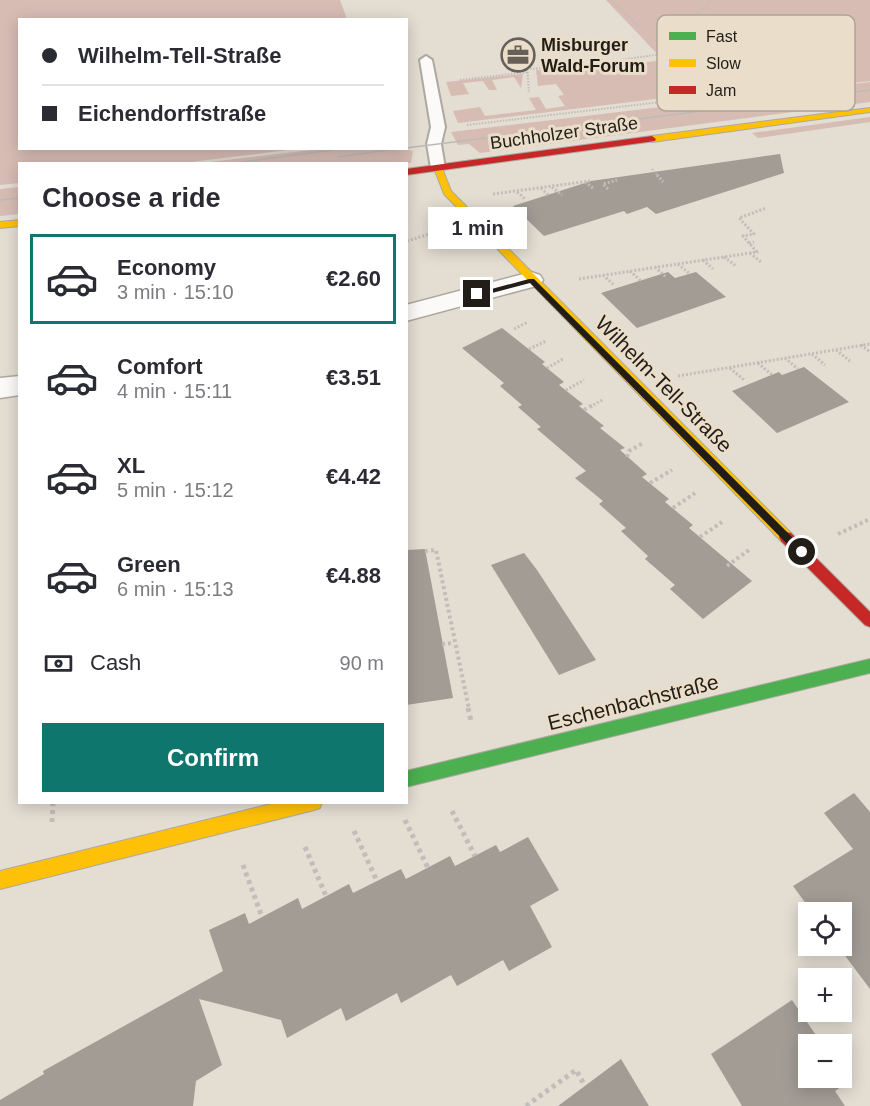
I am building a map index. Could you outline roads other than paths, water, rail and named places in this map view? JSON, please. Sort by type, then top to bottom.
[{"type":"street","name":"Buchholzer Straße","points":[[408,172],[870,110]]},
{"type":"street","name":"Wilhelm-Tell-Straße","points":[[438,168],[447,192],[531,280],[870,621]]},
{"type":"street","points":[[0,225],[18,223]]},
{"type":"street","points":[[408,312],[531,280]]},
{"type":"street","points":[[0,388],[18,385]]},
{"type":"street","name":"Eschenbachstraße","points":[[408,779],[870,666]]},
{"type":"street","points":[[0,880],[306,804]]},
{"type":"lane","points":[[426,60],[438,127],[434,144],[438,168]]},
{"type":"tram line","points":[[855,92],[870,90]]},
{"type":"tram line","points":[[408,148],[702,111]]},
{"type":"tram line","points":[[244,162],[332,150]]},
{"type":"tram line","points":[[338,157],[388,150]]},
{"type":"tram line","points":[[0,200],[18,198]]},
{"type":"place","name":"Misburger Wald-Forum","points":[[518,55]]}]
